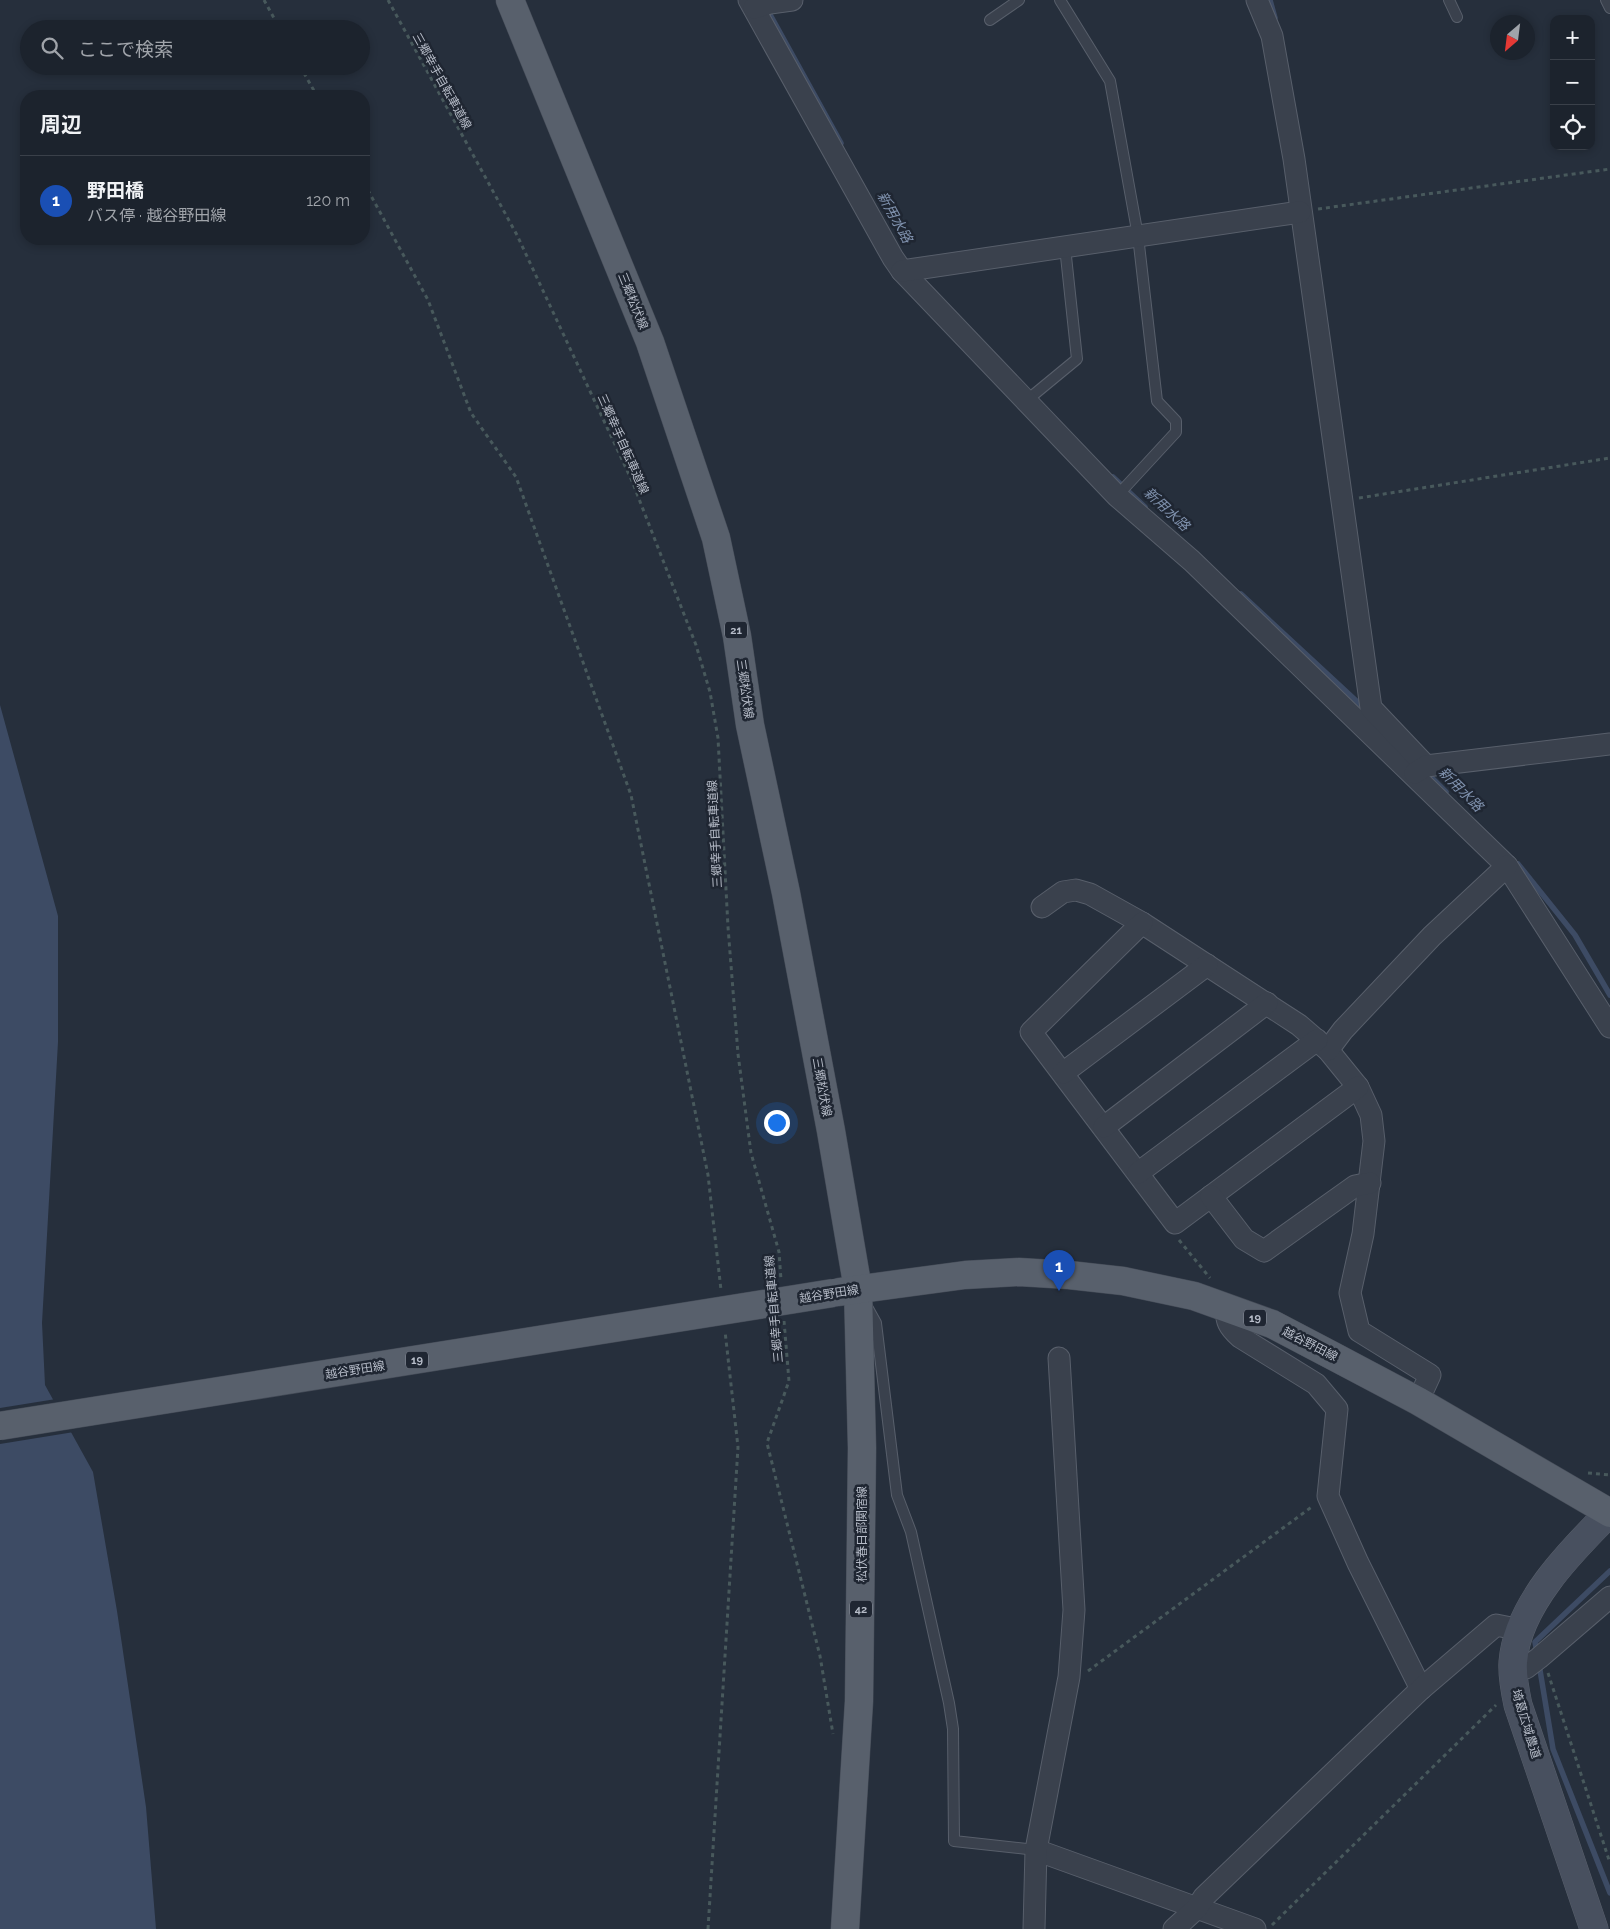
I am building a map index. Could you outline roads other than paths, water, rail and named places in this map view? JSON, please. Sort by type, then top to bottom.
[{"type":"main road","name":"三郷松伏線","points":[[510,0],[650,342],[716,538],[737,636],[750,725],[793,930],[846,1291]]},
{"type":"main road","name":"越谷野田線","points":[[0,1426],[846,1291],[965,1275],[1029,1273],[1069,1275],[1123,1281],[1194,1296],[1227,1306],[1272,1324],[1418,1401],[1610,1513]]},
{"type":"main road","name":"松伏春日部関宿線","points":[[845,1929],[859,1701],[862,1448],[846,1291]]},
{"type":"street","points":[[792,0],[758,4],[888,249],[902,271],[1117,496],[1192,561],[1420,770]]},
{"type":"street","points":[[1257,0],[1272,36],[1294,159],[1371,708],[1420,770],[1507,866],[1610,1027]]},
{"type":"street","points":[[902,271],[1300,212]]},
{"type":"street","points":[[1420,770],[1610,744]]},
{"type":"street","points":[[1138,1173],[1342,1030],[1432,936],[1507,866]]},
{"type":"street","points":[[1042,907],[1064,892],[1076,890],[1090,894],[1142,923],[1299,1025],[1323,1045],[1358,1087],[1371,1115],[1374,1141],[1363,1234],[1350,1293],[1359,1331],[1430,1375],[1418,1401]]},
{"type":"street","points":[[1142,923],[1031,1032],[1104,1126],[1175,1223],[1358,1087]]},
{"type":"street","points":[[1063,1073],[1207,965]]},
{"type":"street","points":[[1104,1126],[1267,1004]]},
{"type":"street","points":[[1211,1196],[1244,1239],[1264,1251],[1355,1186],[1370,1184]]},
{"type":"street","points":[[1227,1306],[1226,1317],[1230,1328],[1240,1337],[1316,1384],[1336,1408],[1328,1496],[1358,1562],[1421,1689]]},
{"type":"street","points":[[1034,1929],[1036,1850],[1069,1677],[1074,1610],[1059,1358]]},
{"type":"street","points":[[1513,1676],[1521,1630],[1526,1616],[1549,1580],[1575,1547],[1610,1513]]},
{"type":"street","points":[[1513,1676],[1539,1658],[1610,1596]]},
{"type":"street","points":[[1174,1929],[1196,1908],[1204,1897],[1421,1689],[1496,1625],[1521,1630]]},
{"type":"street","name":"埼葛広域農道","points":[[1513,1676],[1518,1705],[1594,1929]]},
{"type":"street","points":[[1036,1850],[1255,1929]]},
{"type":"lane","points":[[990,20],[1019,0]]},
{"type":"lane","points":[[1060,0],[1110,81],[1138,236],[1157,401],[1176,421],[1176,432],[1117,496]]},
{"type":"lane","points":[[1449,0],[1457,17]]},
{"type":"lane","points":[[1606,0],[1610,8]]},
{"type":"lane","points":[[1026,401],[1077,359],[1065,247]]},
{"type":"lane","points":[[846,1291],[876,1323],[897,1495],[911,1532],[949,1703],[953,1729],[954,1841],[1036,1850]]},
{"type":"water","points":[[0,705],[58,916],[58,1042],[42,1323],[45,1385],[93,1472],[117,1611],[146,1807],[156,1929],[0,1929]]},
{"type":"waterway","points":[[1270,0],[1275,18]]},
{"type":"waterway","name":"新用水路","points":[[767,9],[841,143]]},
{"type":"waterway","name":"新用水路","points":[[1113,477],[1145,507]]},
{"type":"waterway","name":"新用水路","points":[[1241,594],[1364,708]]},
{"type":"waterway","name":"新用水路","points":[[1426,772],[1446,792]]},
{"type":"waterway","name":"新用水路","points":[[1518,864],[1575,935],[1610,995]]},
{"type":"waterway","points":[[1537,1653],[1535,1642],[1610,1571]]},
{"type":"waterway","points":[[1539,1664],[1553,1749],[1610,1893]]},
{"type":"place","name":"野田橋","points":[[1059,1291]]}]
